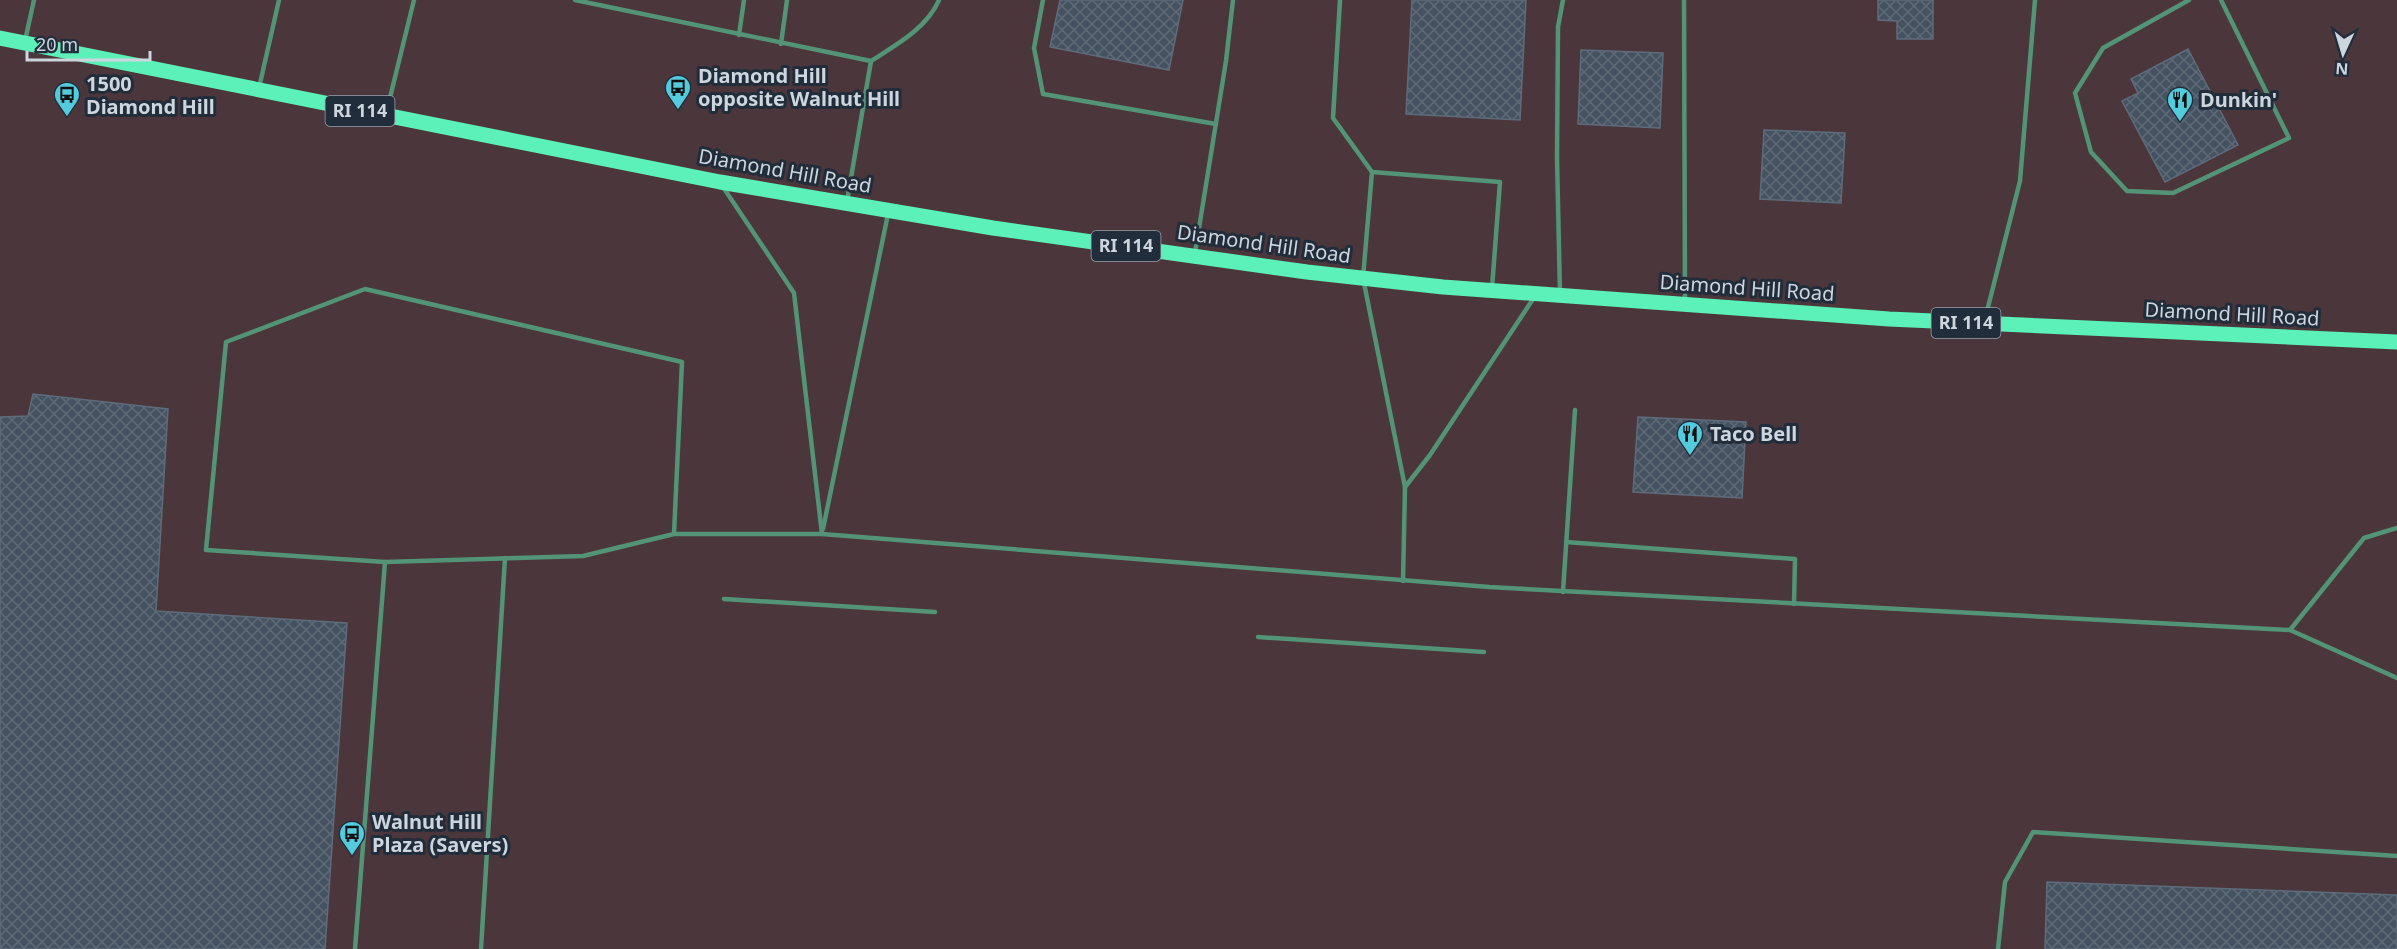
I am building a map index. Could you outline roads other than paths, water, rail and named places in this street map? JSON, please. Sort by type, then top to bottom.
[{"type":"main road","name":"Diamond Hill Road","points":[[0,38],[720,182],[889,211],[1363,278],[1536,294],[1983,324],[2397,342]]},
{"type":"lane","points":[[24,42],[34,0]]},
{"type":"lane","points":[[259,91],[279,0]]},
{"type":"lane","points":[[385,116],[414,0]]},
{"type":"lane","points":[[575,0],[871,61],[900,42],[933,15],[939,0]]},
{"type":"lane","points":[[739,35],[744,0]]},
{"type":"lane","points":[[781,44],[787,0]]},
{"type":"lane","points":[[1043,0],[1034,48],[1043,94],[1216,124]]},
{"type":"lane","points":[[1195,256],[1233,0]]},
{"type":"lane","points":[[1340,0],[1333,118],[1372,172],[1363,278],[1405,487],[1403,581]]},
{"type":"lane","points":[[1560,295],[1557,158],[1558,27],[1563,0]]},
{"type":"lane","points":[[1684,0],[1685,304]]},
{"type":"lane","points":[[1983,324],[2020,181],[2035,0]]},
{"type":"lane","points":[[2189,0],[2103,48],[2075,93],[2091,152],[2127,192],[2173,193],[2289,138],[2221,0]]},
{"type":"lane","points":[[847,204],[871,61]]},
{"type":"lane","points":[[1372,172],[1500,182],[1491,290]]},
{"type":"lane","points":[[720,182],[794,293],[822,534]]},
{"type":"lane","points":[[822,534],[889,211]]},
{"type":"lane","points":[[674,534],[682,362],[365,290],[226,342],[206,550],[385,562],[583,556],[674,534],[822,534],[1563,592],[2290,630],[2397,678]]},
{"type":"lane","points":[[1405,487],[1430,455],[1536,294]]},
{"type":"lane","points":[[1563,592],[1575,410]]},
{"type":"lane","points":[[2290,630],[2364,538],[2397,528]]},
{"type":"lane","points":[[1566,542],[1795,559],[1794,604]]},
{"type":"lane","points":[[481,949],[505,558]]},
{"type":"lane","points":[[355,949],[385,562]]},
{"type":"lane","points":[[724,599],[936,612]]},
{"type":"lane","points":[[1257,637],[1484,652]]},
{"type":"lane","points":[[1998,949],[2005,882],[2033,832],[2397,856]]},
{"type":"place","name":"Diamond Hill opposite Walnut Hill","points":[[678,111]]},
{"type":"place","name":"1500 Diamond Hill","points":[[67,118]]},
{"type":"place","name":"Dunkin'","points":[[2180,123]]},
{"type":"place","name":"Taco Bell","points":[[1690,457]]},
{"type":"place","name":"Walnut Hill Plaza (Savers)","points":[[352,857]]}]
